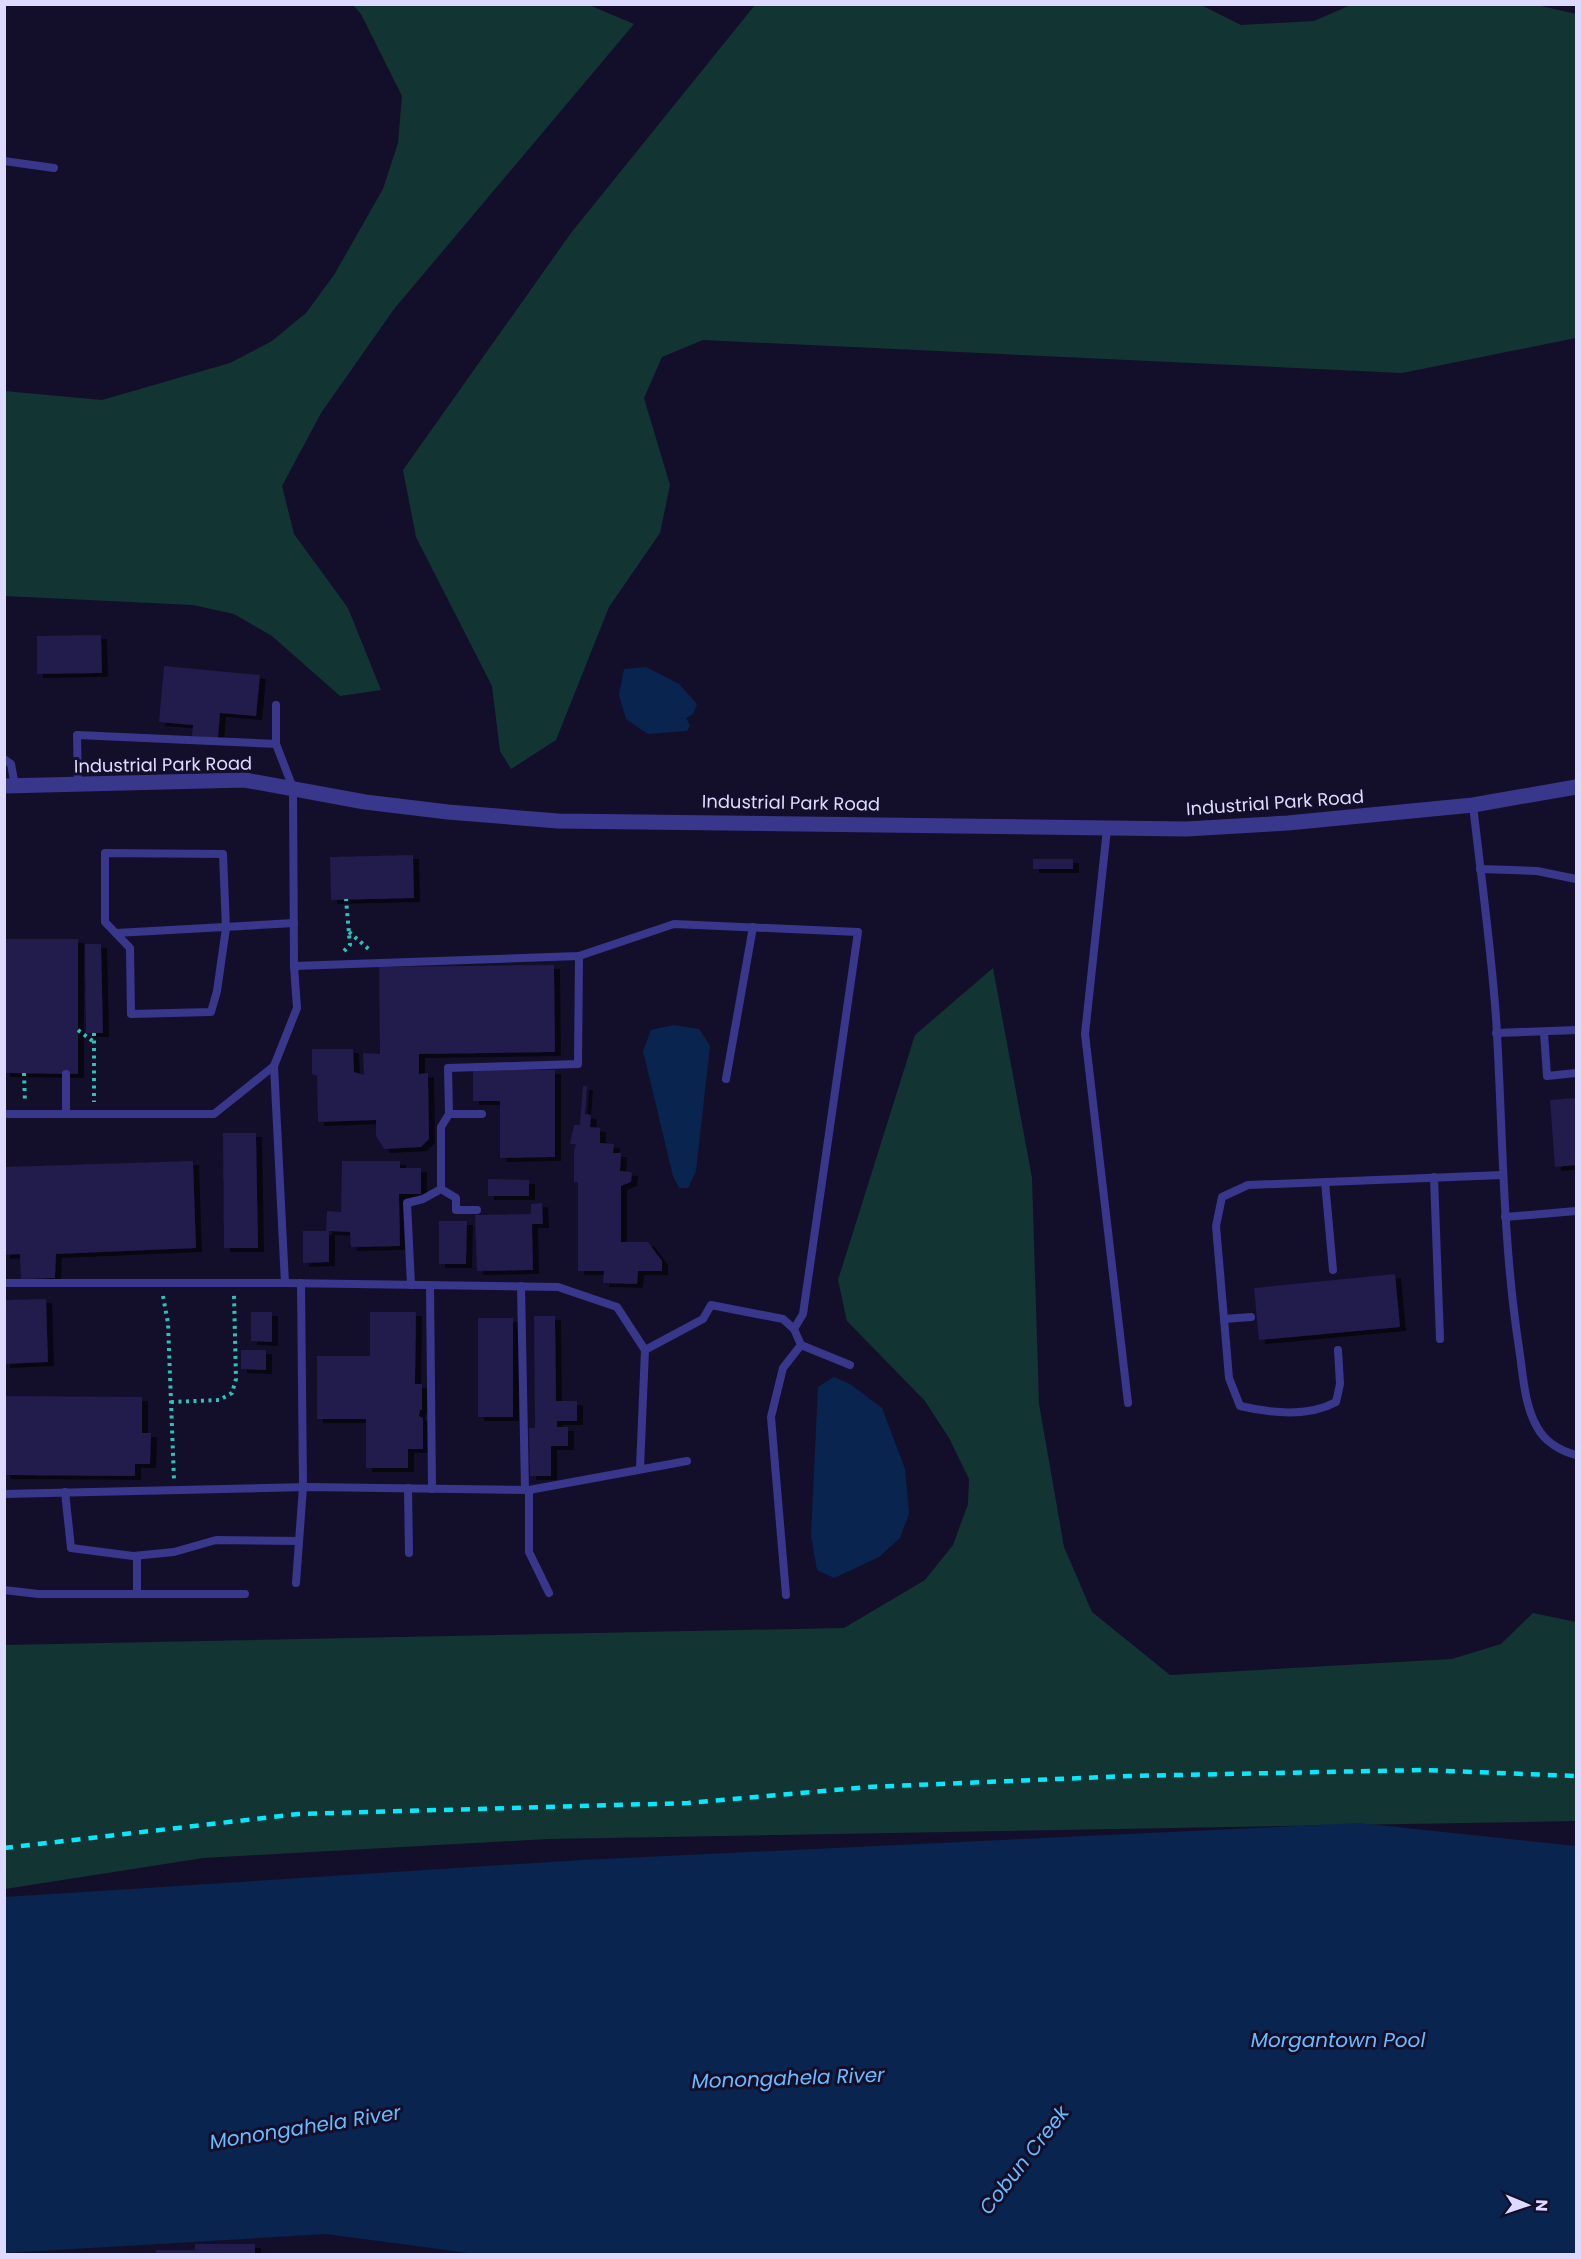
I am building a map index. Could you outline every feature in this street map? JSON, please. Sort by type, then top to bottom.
[{"type":"street","name":"Industrial Park Road","points":[[10,786],[245,780],[365,802],[448,812],[558,820],[1186,830],[1288,823],[1473,805],[1576,787]]},
{"type":"lane","points":[[4,161],[54,168]]},
{"type":"lane","points":[[276,705],[276,744],[293,788],[294,966],[297,1008],[274,1066],[285,1283]]},
{"type":"lane","points":[[78,785],[76,735],[276,744]]},
{"type":"lane","points":[[4,759],[11,764],[10,786]]},
{"type":"lane","points":[[1473,805],[1496,1034],[1502,1175],[1512,1304],[1527,1401],[1537,1428],[1547,1440],[1563,1451],[1576,1455]]},
{"type":"lane","points":[[1107,829],[1085,1034],[1128,1403]]},
{"type":"lane","points":[[105,853],[223,854],[226,928],[217,991],[211,1012],[131,1014],[130,948],[105,922],[105,853]]},
{"type":"lane","points":[[1480,869],[1538,871],[1576,879]]},
{"type":"lane","points":[[116,933],[294,924]]},
{"type":"lane","points":[[294,966],[579,956],[674,924],[858,932],[803,1314],[794,1329]]},
{"type":"lane","points":[[726,1079],[753,927]]},
{"type":"lane","points":[[441,1189],[441,1127],[449,1114],[448,1068],[578,1064],[579,956]]},
{"type":"lane","points":[[1496,1034],[1576,1030]]},
{"type":"lane","points":[[1544,1033],[1546,1076],[1576,1073]]},
{"type":"lane","points":[[4,1114],[214,1114],[274,1066]]},
{"type":"lane","points":[[66,1074],[66,1114]]},
{"type":"lane","points":[[449,1114],[482,1114]]},
{"type":"lane","points":[[1338,1350],[1340,1384],[1336,1402],[1323,1409],[1266,1412],[1240,1406],[1229,1378],[1216,1226],[1222,1197],[1248,1185],[1502,1175]]},
{"type":"lane","points":[[1434,1177],[1440,1339]]},
{"type":"lane","points":[[1325,1182],[1333,1270]]},
{"type":"lane","points":[[441,1189],[456,1197],[456,1210],[477,1210]]},
{"type":"lane","points":[[411,1285],[407,1203],[423,1199],[441,1189]]},
{"type":"lane","points":[[1505,1217],[1576,1211]]},
{"type":"lane","points":[[4,1283],[302,1283],[558,1287],[617,1307],[645,1350],[640,1468]]},
{"type":"lane","points":[[296,1583],[303,1487],[302,1283]]},
{"type":"lane","points":[[430,1285],[432,1488]]},
{"type":"lane","points":[[520,1286],[529,1552],[549,1593]]},
{"type":"lane","points":[[645,1350],[703,1319],[711,1305],[783,1319],[794,1329],[801,1345],[850,1365]]},
{"type":"lane","points":[[1224,1319],[1251,1317]]},
{"type":"lane","points":[[786,1595],[771,1417],[783,1368],[801,1345]]},
{"type":"lane","points":[[4,1494],[303,1487],[527,1490],[687,1461]]},
{"type":"lane","points":[[408,1488],[409,1553]]},
{"type":"lane","points":[[65,1492],[71,1548],[137,1556],[174,1552],[216,1540],[299,1541]]},
{"type":"lane","points":[[137,1556],[138,1594]]},
{"type":"lane","points":[[4,1590],[38,1594],[245,1594]]},
{"type":"path","points":[[330,964],[350,945],[346,899]]},
{"type":"path","points":[[348,932],[385,963]]},
{"type":"path","points":[[78,1030],[94,1042]]},
{"type":"path","points":[[94,1033],[94,1103]]},
{"type":"path","points":[[24,1073],[25,1104]]},
{"type":"path","points":[[160,1283],[168,1323],[174,1490]]},
{"type":"path","points":[[171,1402],[219,1400],[232,1393],[236,1379],[234,1283]]},
{"type":"green space","points":[[1199,4],[1241,25],[1314,21],[1353,4],[1537,5],[1576,14],[1576,338],[1402,373],[703,340],[662,357],[644,398],[670,485],[660,533],[609,607],[556,740],[511,769],[500,751],[492,686],[416,537],[403,470],[571,233],[755,5]]},
{"type":"green space","points":[[353,5],[589,5],[634,24],[394,309],[321,413],[282,486],[294,534],[348,608],[381,690],[340,696],[272,636],[234,614],[193,605],[5,596],[4,391],[102,400],[230,363],[272,341],[306,313],[334,275],[383,189],[398,143],[402,96],[361,14]]},
{"type":"green space","points":[[993,968],[1032,1178],[1039,1404],[1064,1547],[1092,1612],[1170,1675],[1452,1659],[1501,1644],[1533,1613],[1576,1622],[1576,1821],[548,1839],[203,1858],[5,1889],[5,1645],[844,1628],[925,1580],[953,1545],[968,1504],[969,1479],[949,1438],[925,1401],[847,1321],[838,1280],[915,1035]]},
{"type":"water","points":[[646,667],[679,684],[697,704],[693,714],[686,718],[690,725],[687,731],[648,734],[626,719],[619,695],[624,669]]},
{"type":"water","points":[[674,1025],[699,1029],[710,1046],[696,1171],[688,1188],[679,1188],[673,1176],[643,1051],[651,1030]]},
{"type":"water","points":[[834,1377],[850,1384],[882,1408],[905,1469],[909,1514],[900,1538],[879,1557],[834,1578],[817,1570],[811,1536],[818,1387]]},
{"type":"water","name":"Morgantown Pool","points":[[1359,1823],[1576,1846],[1576,2254],[476,2254],[326,2234],[5,2253],[5,1897],[582,1860]]},
{"type":"building","points":[[101,635],[102,673],[37,674],[37,636]]},
{"type":"building","points":[[164,666],[260,675],[256,716],[220,713],[218,738],[192,736],[193,725],[159,722]]},
{"type":"building","points":[[413,855],[414,898],[331,900],[330,857]]},
{"type":"building","points":[[1033,859],[1073,859],[1073,869],[1033,869]]},
{"type":"building","points":[[4,939],[78,939],[78,1074],[4,1073]]},
{"type":"building","points":[[85,944],[101,944],[103,1033],[86,1033]]},
{"type":"building","points":[[554,965],[555,1052],[419,1054],[419,1074],[428,1073],[429,1139],[421,1147],[384,1149],[376,1136],[376,1120],[318,1122],[317,1076],[312,1074],[312,1049],[353,1049],[354,1072],[364,1075],[363,1053],[380,1054],[379,967]]},
{"type":"building","points":[[473,1070],[555,1070],[555,1157],[500,1158],[500,1101],[473,1101]]},
{"type":"building","points":[[583,1086],[587,1086],[585,1114],[591,1115],[590,1127],[600,1128],[600,1143],[614,1144],[613,1153],[621,1153],[620,1171],[632,1172],[631,1182],[621,1186],[621,1242],[648,1242],[662,1261],[662,1271],[638,1271],[637,1284],[603,1283],[604,1271],[578,1271],[578,1182],[574,1182],[576,1144],[570,1144],[574,1125],[580,1125]]},
{"type":"building","points":[[1576,1098],[1576,1165],[1555,1167],[1550,1100]]},
{"type":"building","points":[[223,1133],[256,1133],[258,1248],[224,1248]]},
{"type":"building","points":[[193,1161],[196,1248],[56,1254],[55,1278],[21,1279],[20,1254],[4,1255],[4,1167]]},
{"type":"building","points":[[342,1161],[400,1161],[400,1168],[421,1168],[421,1194],[399,1194],[400,1246],[351,1247],[350,1232],[329,1231],[329,1262],[303,1263],[303,1231],[326,1231],[327,1211],[341,1212]]},
{"type":"building","points":[[488,1179],[529,1180],[529,1196],[488,1196]]},
{"type":"building","points":[[542,1203],[543,1224],[532,1224],[533,1270],[477,1271],[475,1215],[531,1214],[531,1204]]},
{"type":"building","points":[[439,1221],[467,1221],[466,1264],[439,1264]]},
{"type":"building","points":[[1395,1274],[1400,1327],[1259,1340],[1254,1288]]},
{"type":"building","points":[[46,1299],[48,1362],[4,1364],[4,1300]]},
{"type":"building","points":[[251,1312],[272,1312],[272,1342],[251,1341]]},
{"type":"building","points":[[370,1312],[416,1312],[415,1384],[422,1384],[422,1410],[419,1416],[423,1418],[423,1449],[408,1449],[408,1468],[366,1468],[366,1419],[317,1419],[317,1356],[370,1356]]},
{"type":"building","points":[[534,1316],[555,1316],[556,1401],[577,1401],[577,1421],[557,1421],[557,1427],[568,1427],[568,1446],[551,1446],[551,1476],[530,1476],[529,1428],[535,1428]]},
{"type":"building","points":[[478,1318],[513,1318],[513,1417],[478,1417]]},
{"type":"building","points":[[241,1350],[266,1350],[266,1370],[241,1369]]},
{"type":"building","points":[[4,1396],[142,1397],[142,1433],[151,1433],[150,1464],[135,1464],[135,1476],[4,1475]]},
{"type":"building","points":[[195,2244],[255,2244],[255,2254],[156,2254],[156,2250],[195,2250]]},
{"type":"railway","points":[[4,1848],[298,1814],[688,1803],[868,1787],[1129,1776],[1423,1770],[1576,1776]]},
{"type":"water label","name":"Monongahela River","points":[[788,2078]]},
{"type":"water label","name":"Monongahela River","points":[[305,2127]]},
{"type":"water label","name":"Cobun Creek","points":[[1024,2160]]}]
